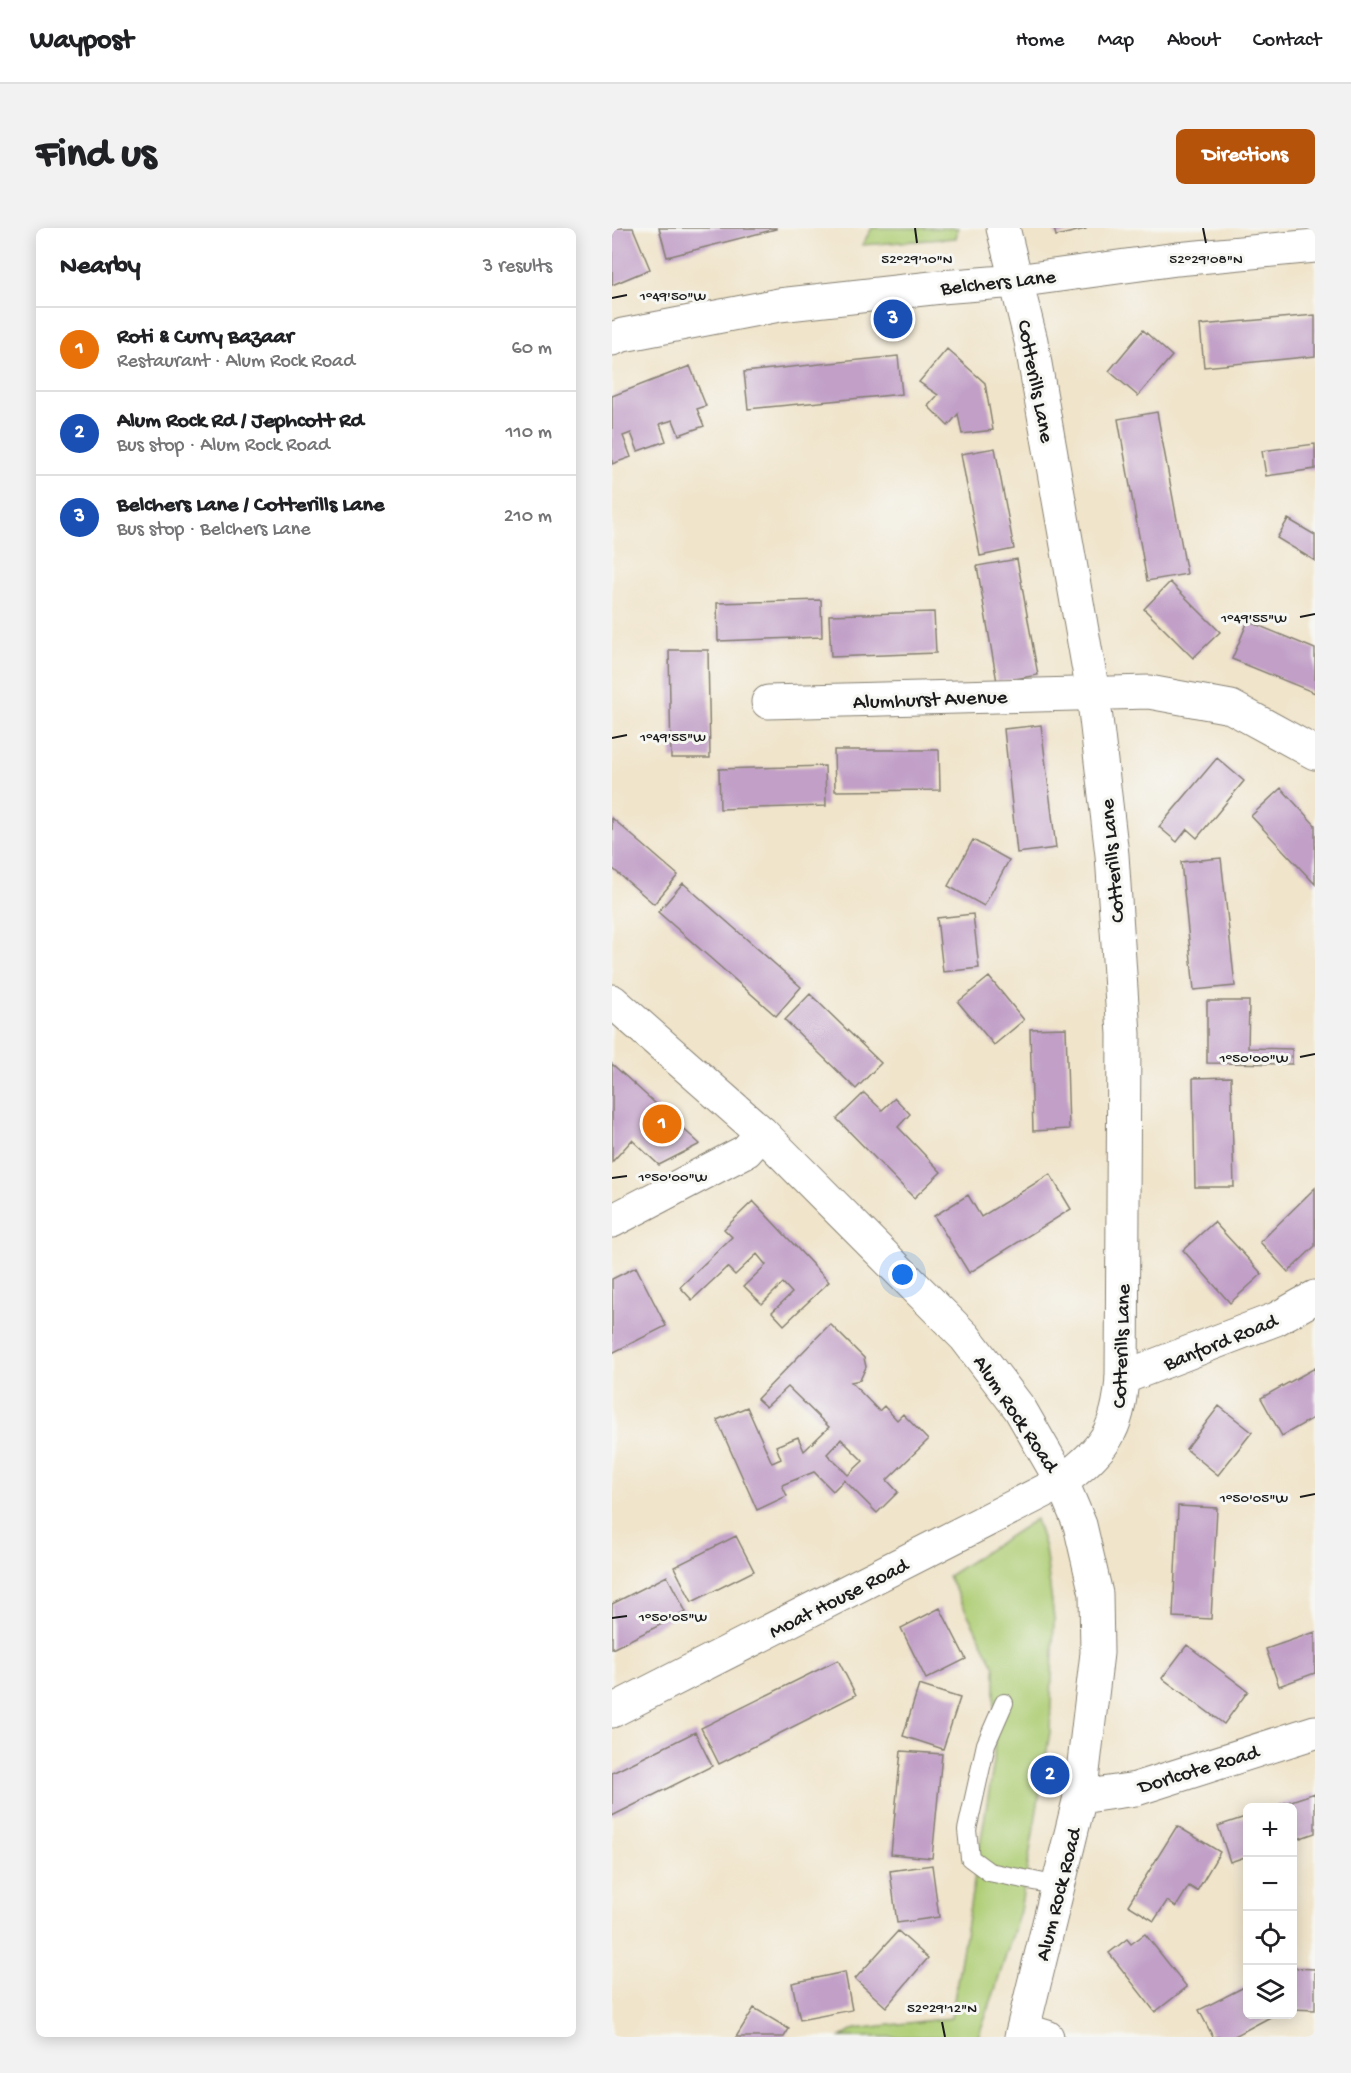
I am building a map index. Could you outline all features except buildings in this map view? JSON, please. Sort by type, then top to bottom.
[{"type":"street","name":"Cotterills Lane","points":[[1003,228],[1031,340],[1093,693],[1112,855],[1124,1034],[1120,1406],[1116,1421],[1088,1461],[1062,1482]]},
{"type":"street","name":"Belchers Lane","points":[[612,339],[779,305],[1016,281],[1177,259],[1315,246]]},
{"type":"street","points":[[1093,693],[1149,692],[1231,706],[1315,753]]},
{"type":"street","name":"Alumhurst Avenue","points":[[768,702],[1093,693]]},
{"type":"street","name":"Alum Rock Road","points":[[612,1001],[762,1132],[965,1337],[1020,1409],[1062,1482],[1080,1525],[1096,1594],[1097,1653],[1080,1797],[1059,1886],[1031,2035]]},
{"type":"street","points":[[612,1221],[746,1151],[762,1132]]},
{"type":"street","name":"Banford Road","points":[[1122,1378],[1276,1319],[1315,1297]]},
{"type":"street","name":"Moat House Road","points":[[612,1712],[1062,1482]]},
{"type":"street","name":"Dorlcote Road","points":[[1080,1797],[1136,1789],[1315,1732]]},
{"type":"lane","points":[[1004,1703],[986,1744],[967,1830],[970,1858],[988,1872],[1059,1886]]},
{"type":"green space","points":[[872,228],[958,228],[956,238],[862,245]]},
{"type":"green space","points":[[1036,1519],[1045,1548],[1054,1619],[1050,1732],[1020,1911],[978,2037],[841,2037],[855,2029],[951,2018],[994,1762],[995,1667],[948,1576]]},
{"type":"place","name":"Belchers Lane / Cotterills Lane","points":[[893,319]]},
{"type":"place","name":"Roti & Curry Bazaar","points":[[662,1124]]},
{"type":"place","name":"Alum Rock Rd / Jephcott Rd","points":[[1050,1775]]}]
